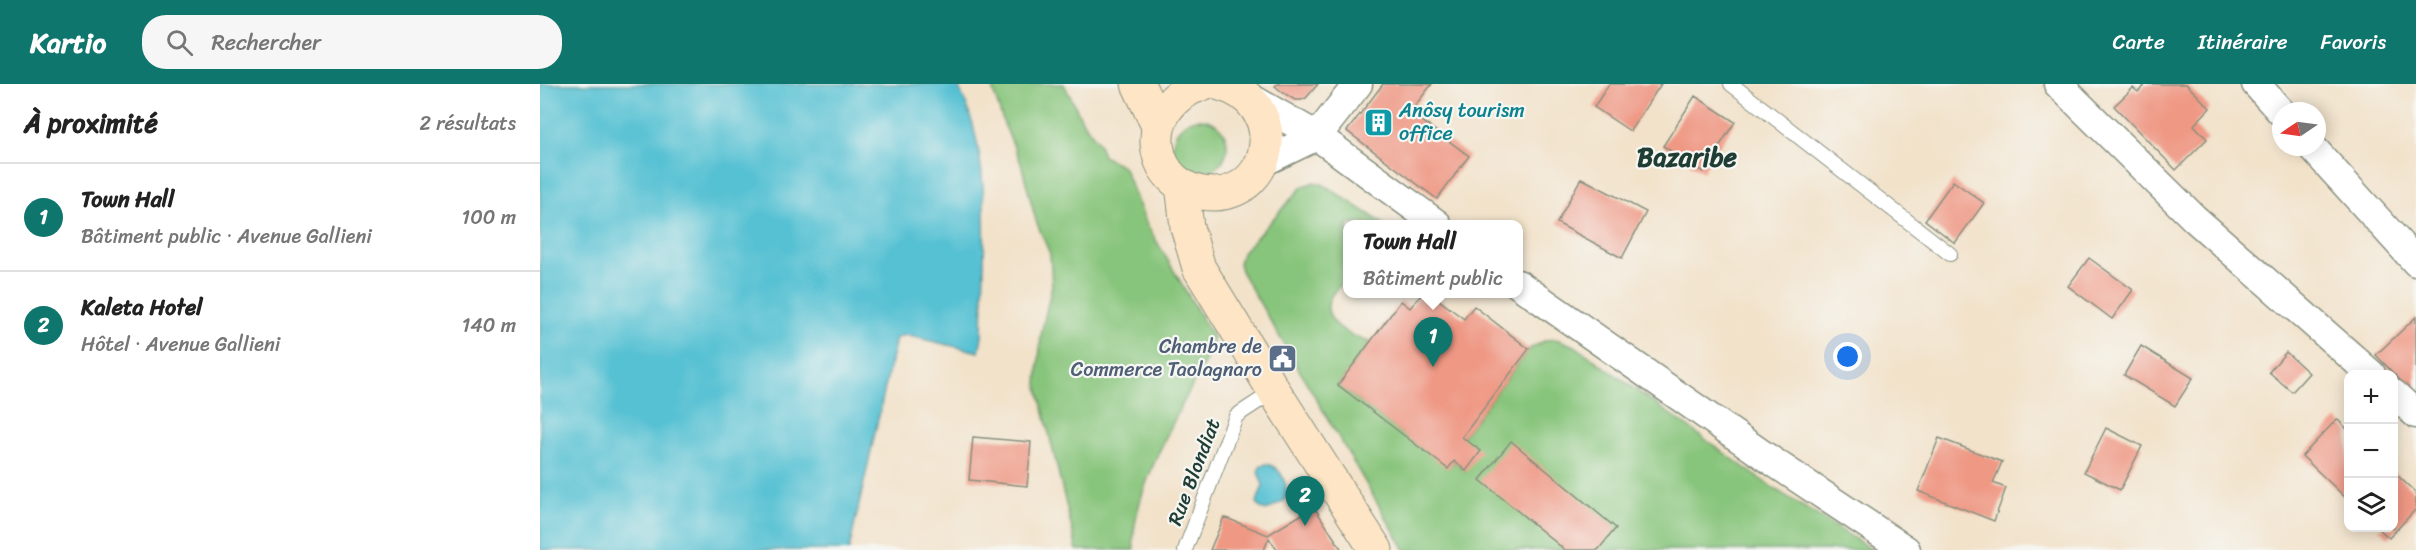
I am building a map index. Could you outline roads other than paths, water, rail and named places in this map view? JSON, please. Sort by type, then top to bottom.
[{"type":"main road","points":[[1138,84],[1158,126]]},
{"type":"main road","points":[[1202,84],[1187,88],[1174,98],[1164,111],[1158,126],[1156,143],[1169,174],[1182,185],[1198,193],[1217,194],[1235,189],[1250,179],[1261,164],[1266,146],[1266,127],[1259,110],[1234,90]]},
{"type":"main road","points":[[1182,185],[1187,227],[1199,268],[1274,391],[1376,550]]},
{"type":"main road","points":[[1199,268],[1217,194]]},
{"type":"street","points":[[1261,164],[1317,136],[1358,84]]},
{"type":"street","points":[[2058,84],[2194,218],[2365,370]]},
{"type":"street","points":[[2256,84],[2272,102]]},
{"type":"street","points":[[1234,90],[1317,136],[1430,220]]},
{"type":"street","points":[[2320,156],[2416,262]]},
{"type":"street","points":[[1523,288],[1906,550]]},
{"type":"street","points":[[2398,398],[2416,414]]},
{"type":"lane","points":[[1731,84],[1950,254]]},
{"type":"lane","name":"Rue Blondiat","points":[[1185,550],[1236,416],[1274,391]]},
{"type":"water","points":[[540,84],[957,84],[969,112],[982,174],[985,240],[982,336],[979,352],[905,335],[896,338],[849,550],[540,550]]},
{"type":"water","points":[[1266,464],[1275,468],[1282,475],[1287,495],[1284,501],[1266,511],[1259,507],[1257,502],[1263,485],[1258,472],[1260,467]]},
{"type":"place","name":"Anôsy tourism office","points":[[1378,122]]},
{"type":"place","name":"Chambre de Commerce Taolagnaro","points":[[1283,358]]},
{"type":"place","name":"Town Hall","points":[[1433,367]]},
{"type":"place","name":"Kaleta Hotel","points":[[1305,526]]},
{"type":"district","name":"Bazaribe","points":[[1687,157]]}]
